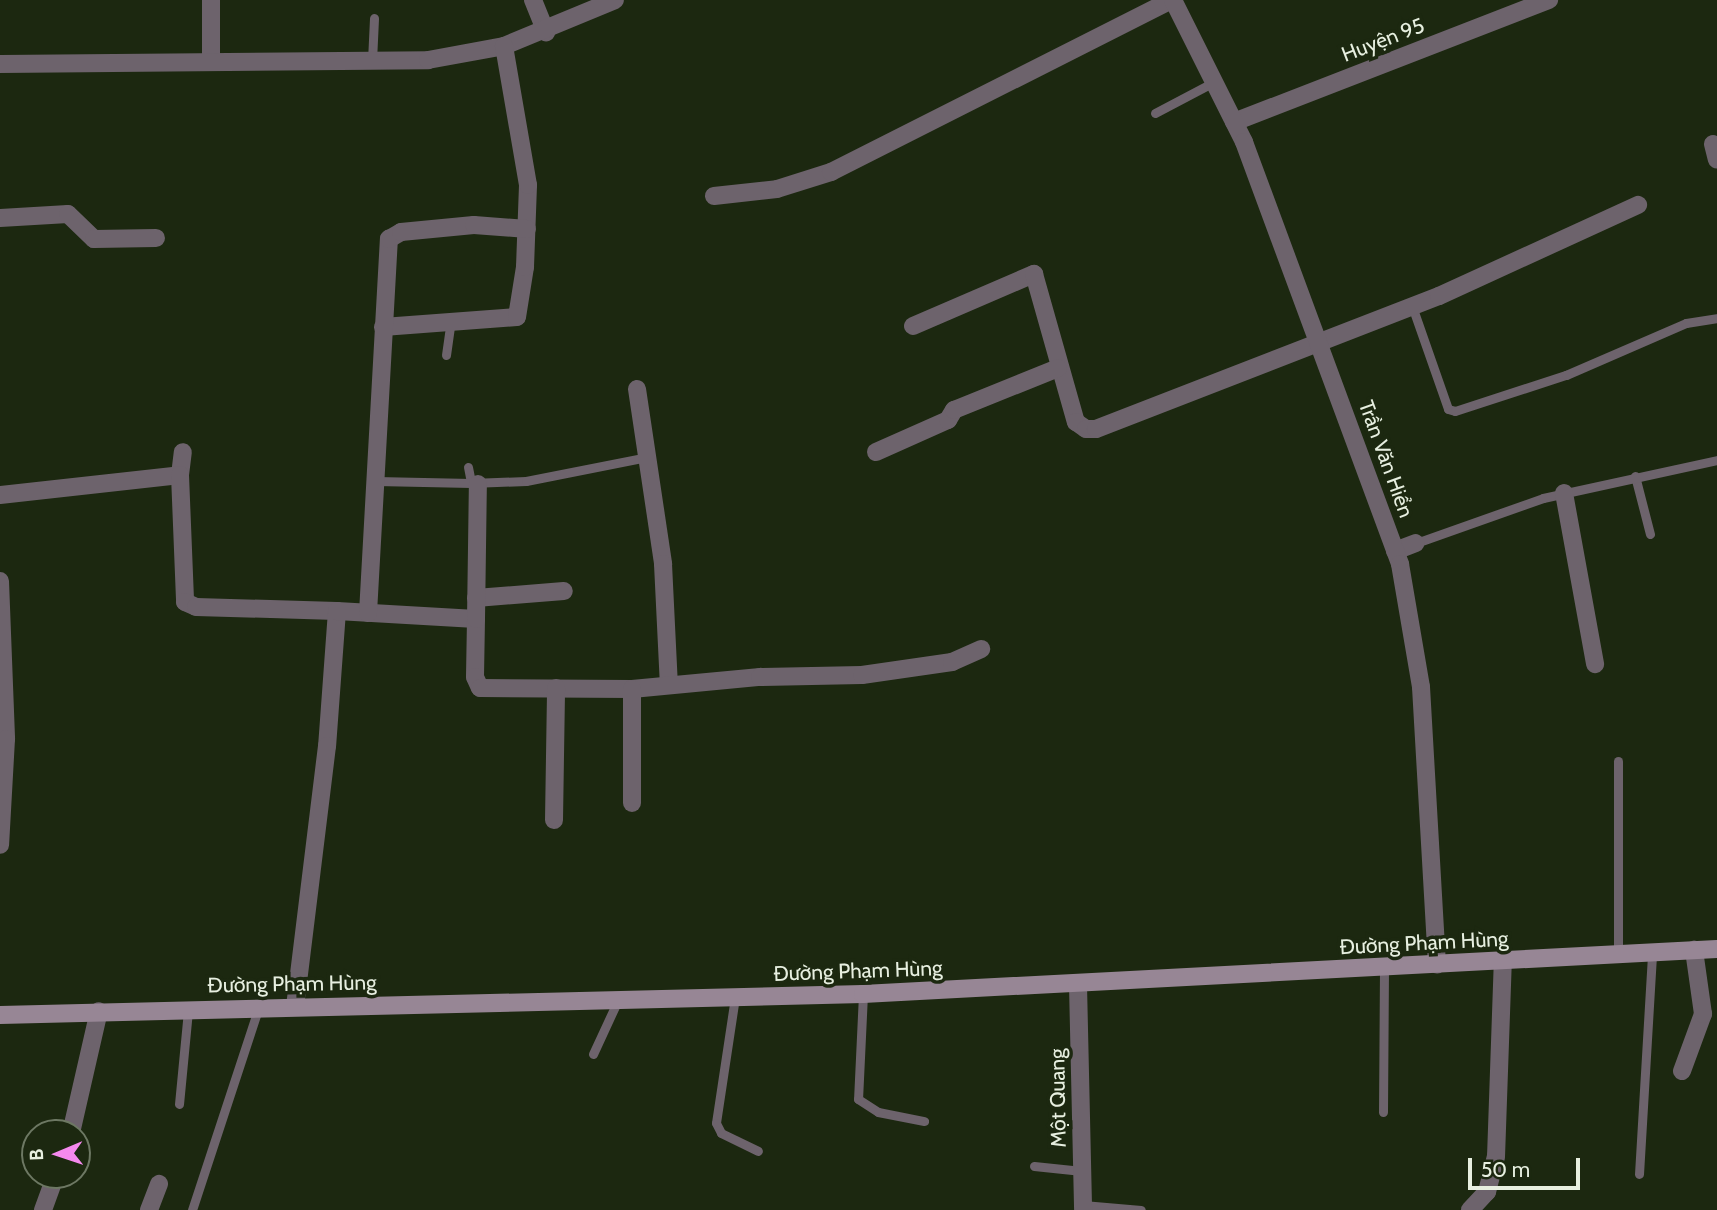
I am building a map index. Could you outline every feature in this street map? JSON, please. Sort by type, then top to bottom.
[{"type":"main road","name":"Đường Phạm Hùng","points":[[0,1014],[863,995],[1717,949]]},
{"type":"street","points":[[211,0],[211,62]]},
{"type":"street","points":[[533,0],[546,33]]},
{"type":"street","points":[[0,64],[428,60],[504,46],[546,33],[615,0]]},
{"type":"street","points":[[714,196],[777,190],[831,172],[1172,0]]},
{"type":"street","name":"Trần Văn Hiển","points":[[1172,0],[1234,122],[1326,338],[1406,547],[1421,687],[1437,965]]},
{"type":"street","name":"Huyện 95","points":[[1234,122],[1549,0]]},
{"type":"street","points":[[383,327],[450,325],[464,319],[514,321],[517,317],[527,229],[527,174],[504,46]]},
{"type":"street","points":[[913,326],[1030,273],[1036,277],[1058,368],[1076,422],[1086,429],[1096,429],[1412,306],[1638,205]]},
{"type":"street","points":[[0,218],[68,214],[94,239],[156,238]]},
{"type":"street","points":[[368,613],[387,246],[392,236],[474,225],[527,229]]},
{"type":"street","points":[[876,452],[948,420],[956,409],[1058,368]]},
{"type":"street","points":[[637,389],[663,564],[669,685]]},
{"type":"street","points":[[183,452],[180,475],[185,602],[196,607],[476,619]]},
{"type":"street","points":[[0,495],[180,475]]},
{"type":"street","points":[[475,483],[476,686],[632,688],[884,673],[951,662],[981,649]]},
{"type":"street","points":[[1564,493],[1595,664]]},
{"type":"street","points":[[0,581],[6,739],[0,845]]},
{"type":"street","points":[[476,598],[564,591]]},
{"type":"street","points":[[295,1007],[327,746],[337,611]]},
{"type":"street","points":[[554,820],[556,688]]},
{"type":"street","points":[[632,688],[632,803]]},
{"type":"street","points":[[1682,1071],[1703,1014],[1694,950]]},
{"type":"street","points":[[1470,1210],[1487,1192],[1496,1157],[1503,961]]},
{"type":"street","name":"Một Quang","points":[[1079,985],[1083,1208]]},
{"type":"street","points":[[74,1119],[99,1011]]},
{"type":"street","points":[[149,1210],[159,1184]]},
{"type":"street","points":[[43,1210],[51,1189]]},
{"type":"lane","points":[[372,61],[374,18]]},
{"type":"lane","points":[[1155,113],[1214,82]]},
{"type":"lane","points":[[1412,306],[1448,409],[1455,411],[1566,375],[1686,323],[1717,318]]},
{"type":"lane","points":[[446,355],[450,325]]},
{"type":"lane","points":[[376,481],[526,481],[649,457]]},
{"type":"lane","points":[[1406,547],[1564,493],[1634,475],[1717,460]]},
{"type":"lane","points":[[468,467],[475,483]]},
{"type":"lane","points":[[1634,475],[1650,534]]},
{"type":"lane","points":[[1618,761],[1618,955]]},
{"type":"lane","points":[[1639,1174],[1652,953]]},
{"type":"lane","points":[[1383,1112],[1384,967]]},
{"type":"lane","points":[[863,995],[858,1099],[878,1112],[924,1121]]},
{"type":"lane","points":[[735,997],[716,1123],[721,1133],[758,1151]]},
{"type":"lane","points":[[593,1054],[618,1000]]},
{"type":"lane","points":[[192,1210],[259,1007]]},
{"type":"lane","points":[[178,1104],[188,1010]]},
{"type":"lane","points":[[1034,1166],[1082,1171]]},
{"type":"lane","points":[[1083,1208],[1141,1210]]}]
